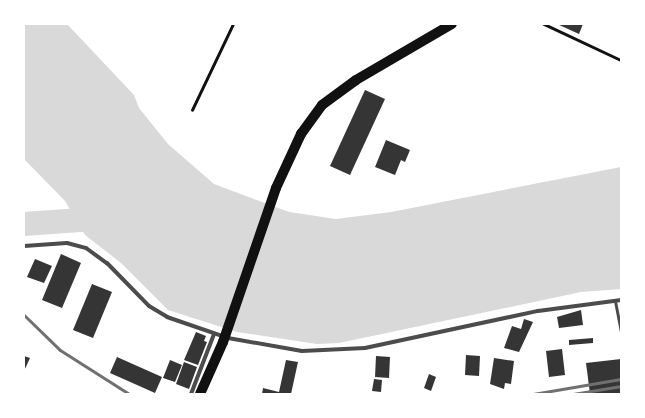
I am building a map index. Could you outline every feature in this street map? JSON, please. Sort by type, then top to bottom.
[{"type":"main road","points":[[200,394],[222,342],[276,188],[301,134],[322,106],[356,80],[452,24]]},
{"type":"street","points":[[24,246],[67,243],[86,248],[107,263],[157,312],[214,334],[278,348],[346,351],[538,311],[621,300]]},
{"type":"street","points":[[192,394],[214,334]]},
{"type":"lane","points":[[615,301],[621,331]]},
{"type":"path","points":[[192,110],[233,24]]},
{"type":"path","points":[[544,24],[621,60]]},
{"type":"shaded area","points":[[24,24],[67,24],[134,95],[139,108],[168,144],[214,184],[289,212],[336,219],[391,212],[621,167],[621,289],[581,292],[339,343],[317,344],[237,332],[168,310],[121,263],[85,235],[65,201],[24,159]]},
{"type":"building","points":[[557,24],[583,24],[579,34]]},
{"type":"building","points":[[365,90],[385,99],[350,175],[330,166]]},
{"type":"building","points":[[386,140],[410,150],[405,162],[401,160],[395,175],[375,167]]},
{"type":"building","points":[[61,254],[81,263],[62,308],[42,300]]},
{"type":"building","points":[[35,259],[52,266],[44,283],[27,277]]},
{"type":"building","points":[[92,284],[112,292],[93,338],[73,330]]},
{"type":"building","points":[[581,310],[583,325],[559,328],[557,317]]},
{"type":"building","points":[[524,319],[533,322],[519,352],[504,348],[512,326],[521,329]]},
{"type":"building","points":[[196,332],[206,336],[204,341],[207,342],[198,365],[184,360]]},
{"type":"building","points":[[593,338],[593,343],[569,345],[569,340]]},
{"type":"building","points":[[562,349],[565,375],[549,377],[546,351]]},
{"type":"building","points":[[466,355],[480,356],[479,376],[465,375]]},
{"type":"building","points":[[24,356],[30,358],[24,371]]},
{"type":"building","points":[[376,356],[390,357],[389,378],[375,377]]},
{"type":"building","points":[[117,357],[162,377],[155,393],[110,373]]},
{"type":"building","points":[[494,358],[514,361],[511,384],[505,383],[504,389],[490,384]]},
{"type":"building","points":[[621,359],[621,394],[590,394],[586,363]]},
{"type":"building","points":[[170,360],[182,365],[175,382],[163,378]]},
{"type":"building","points":[[286,360],[298,362],[291,394],[262,394],[263,388],[279,392]]},
{"type":"building","points":[[184,362],[197,367],[189,389],[176,384]]},
{"type":"building","points":[[429,374],[436,377],[431,391],[424,388]]},
{"type":"building","points":[[374,379],[382,380],[381,392],[372,391]]},
{"type":"waterway","points":[[24,224],[109,218]]},
{"type":"railway","points":[[24,315],[60,350],[129,394]]},
{"type":"railway","points":[[533,394],[621,379]]},
{"type":"railway","points":[[573,394],[621,386]]}]
